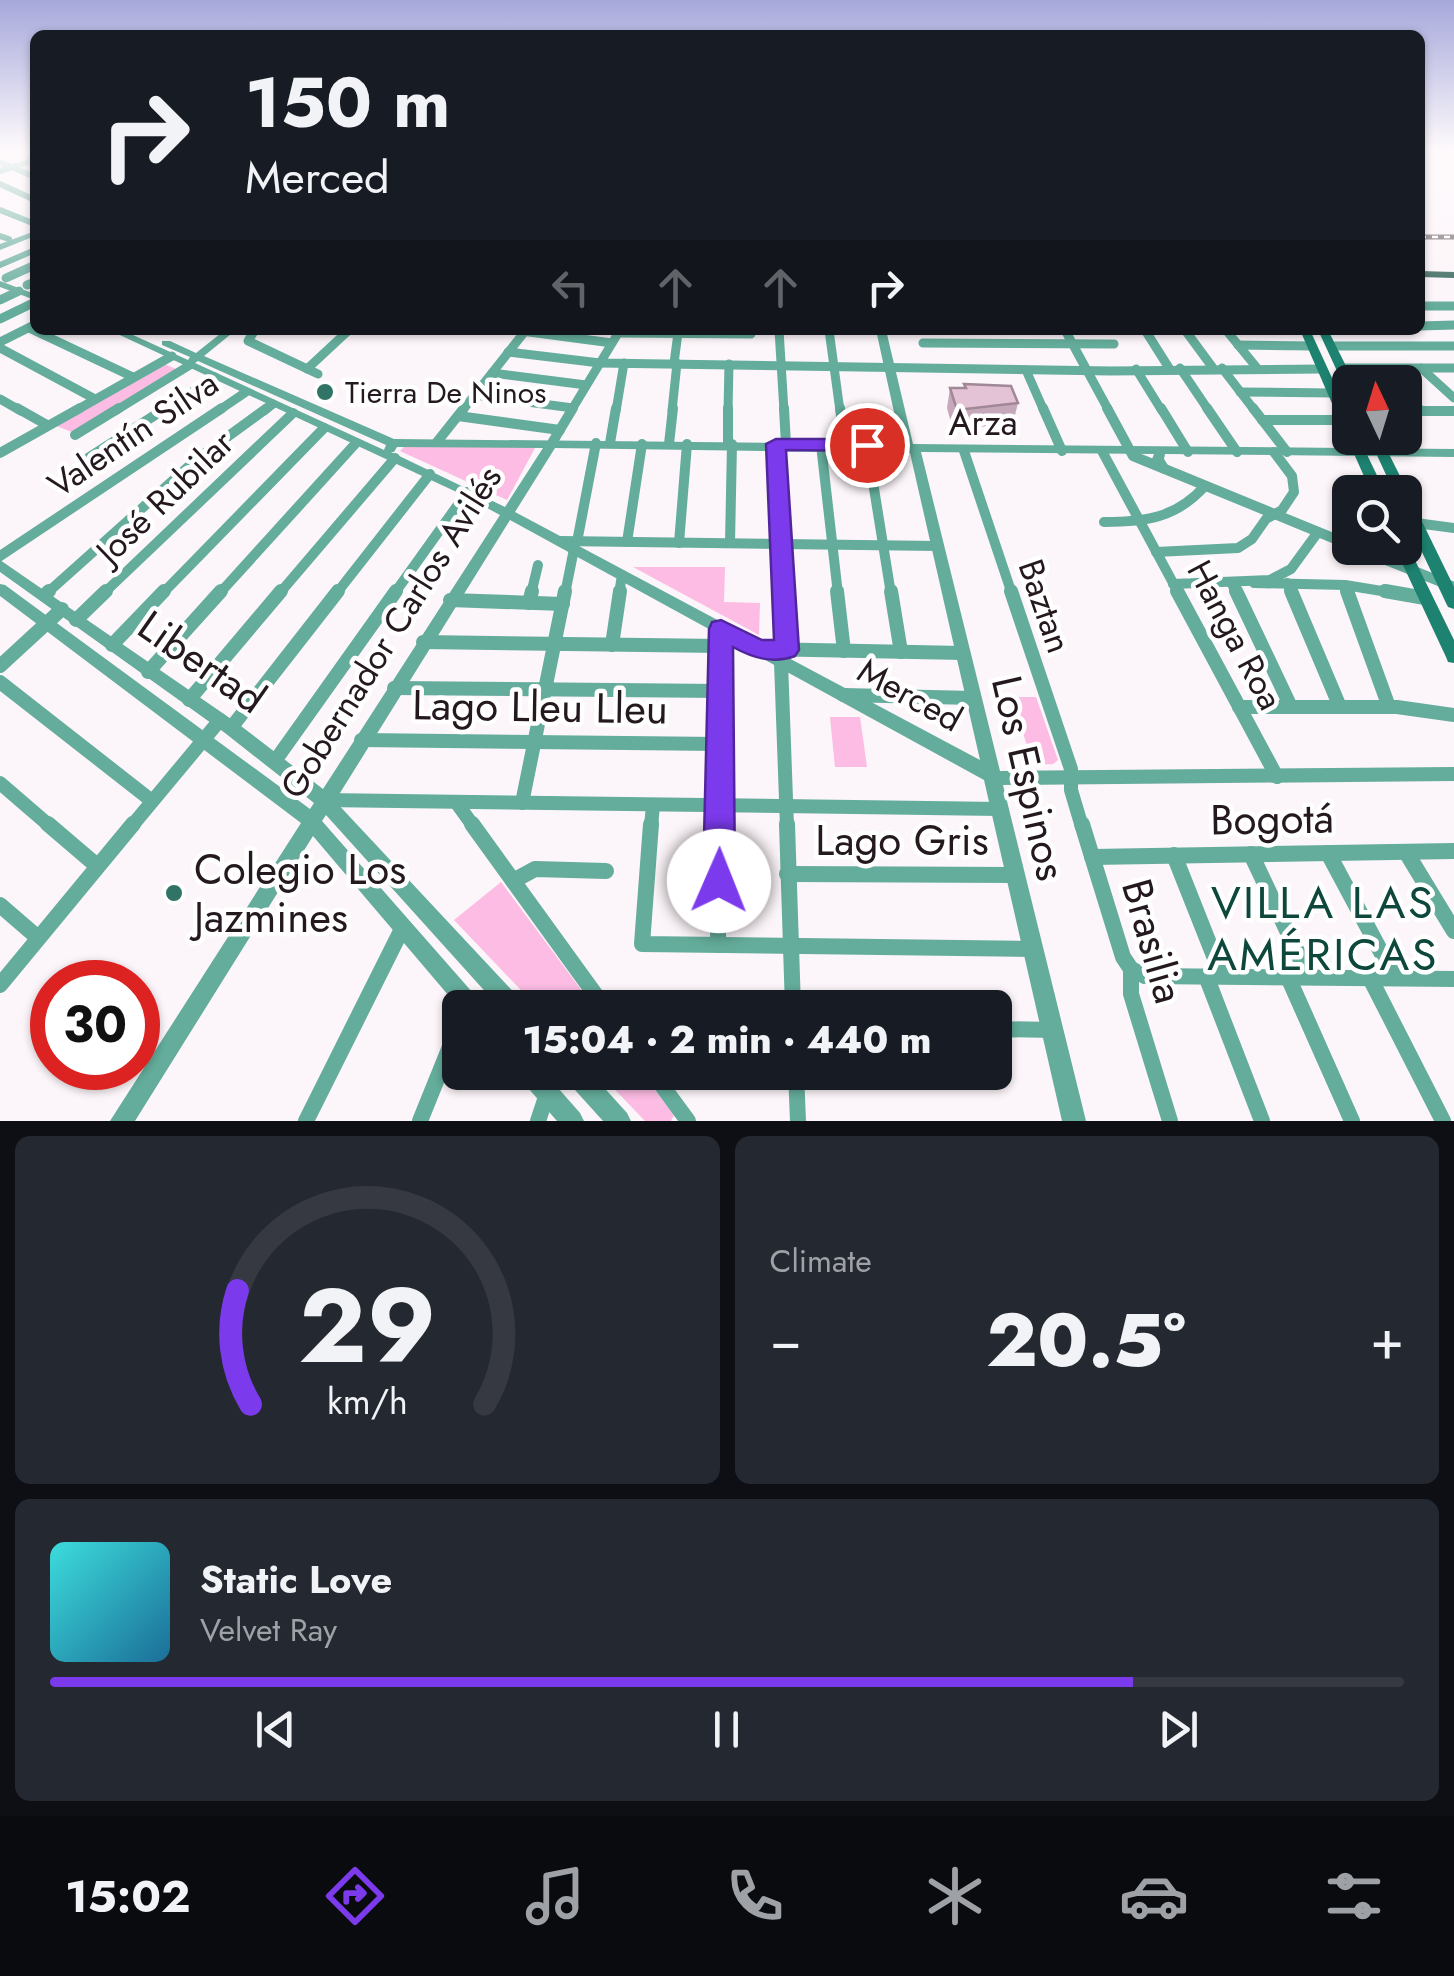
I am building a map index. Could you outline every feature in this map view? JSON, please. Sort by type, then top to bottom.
[{"type":"main road","points":[[1425,273],[1454,274]]},
{"type":"main road","points":[[1307,335],[1332,391]]},
{"type":"main road","points":[[1326,335],[1340,365]]},
{"type":"main road","points":[[1422,534],[1449,585],[1454,603]]},
{"type":"main road","points":[[1410,565],[1454,658]]},
{"type":"street","points":[[0,207],[30,226]]},
{"type":"street","points":[[2,241],[30,231]]},
{"type":"street","points":[[0,265],[30,252]]},
{"type":"street","points":[[2,279],[30,267]]},
{"type":"street","points":[[2,279],[29,286]]},
{"type":"street","points":[[0,300],[29,286]]},
{"type":"street","points":[[0,319],[30,302]]},
{"type":"street","points":[[1425,306],[1454,306]]},
{"type":"street","points":[[1425,326],[1454,326]]},
{"type":"street","points":[[30,327],[0,346],[95,399]]},
{"type":"street","points":[[50,335],[133,377]]},
{"type":"street","name":"Merced","points":[[125,335],[392,452],[571,544],[758,649],[784,656],[842,695],[992,777],[1071,780],[1454,774]]},
{"type":"street","name":"Merced","points":[[146,335],[214,377],[356,442],[392,452]]},
{"type":"street","points":[[75,435],[192,362],[225,335]]},
{"type":"street","points":[[252,335],[248,341],[318,374]]},
{"type":"street","points":[[307,369],[344,335]]},
{"type":"street","points":[[436,442],[519,335]]},
{"type":"street","name":"Gobernador Carlos Avilés","points":[[122,1121],[360,740],[552,443],[616,335]]},
{"type":"street","points":[[669,444],[678,335]]},
{"type":"street","points":[[780,335],[781,544],[792,990]]},
{"type":"street","points":[[830,335],[845,445]]},
{"type":"street","name":"Los Espinos","points":[[882,335],[938,546],[1074,1121]]},
{"type":"street","points":[[938,335],[940,343]]},
{"type":"street","points":[[1067,335],[1129,452],[1332,538]]},
{"type":"street","points":[[924,343],[1115,346],[1108,335]]},
{"type":"street","points":[[1148,335],[1237,452]]},
{"type":"street","points":[[1156,552],[1238,548],[1282,510],[1295,488],[1262,420],[1189,335]]},
{"type":"street","points":[[1230,335],[1257,368]]},
{"type":"street","points":[[1238,345],[1312,346]]},
{"type":"street","points":[[1331,346],[1454,346]]},
{"type":"street","points":[[508,352],[600,363],[1026,370],[1322,368]]},
{"type":"street","points":[[2,448],[172,356]]},
{"type":"street","points":[[522,803],[563,604],[571,544],[624,363]]},
{"type":"street","points":[[729,364],[730,544]]},
{"type":"street","points":[[1422,368],[1454,368]]},
{"type":"street","points":[[1136,369],[1188,452]]},
{"type":"street","points":[[1422,369],[1454,398]]},
{"type":"street","points":[[1026,370],[1062,451]]},
{"type":"street","points":[[492,373],[586,385]]},
{"type":"street","points":[[85,460],[214,377]]},
{"type":"street","name":"Valentín Silva","points":[[0,556],[246,392]]},
{"type":"street","points":[[1240,392],[1332,393]]},
{"type":"street","points":[[474,395],[572,408]]},
{"type":"street","points":[[0,399],[47,426]]},
{"type":"street","points":[[45,595],[196,458],[273,404]]},
{"type":"street","points":[[1422,411],[1454,411]]},
{"type":"street","name":"José Rubilar","points":[[0,666],[47,624],[69,615],[292,414]]},
{"type":"street","points":[[458,416],[560,430]]},
{"type":"street","points":[[1262,420],[1332,425]]},
{"type":"street","points":[[112,645],[324,428]]},
{"type":"street","points":[[148,672],[356,442]]},
{"type":"street","name":"Arza","points":[[392,452],[436,442],[1332,453]]},
{"type":"street","points":[[627,542],[642,444]]},
{"type":"street","points":[[680,543],[687,444]]},
{"type":"street","points":[[821,445],[844,650]]},
{"type":"street","points":[[867,445],[901,652]]},
{"type":"street","name":"Baztan","points":[[964,450],[1071,769],[1071,780]]},
{"type":"street","points":[[189,700],[392,452]]},
{"type":"street","name":"Hanga Roa","points":[[1102,452],[1277,776]]},
{"type":"street","points":[[1160,452],[1158,459],[1164,470]]},
{"type":"street","name":"Arza","points":[[1422,453],[1454,453]]},
{"type":"street","points":[[0,985],[203,740],[225,724],[430,474]]},
{"type":"street","points":[[1104,522],[1140,522],[1181,512],[1206,486]]},
{"type":"street","points":[[275,761],[467,492]]},
{"type":"street","points":[[1422,524],[1454,528]]},
{"type":"street","points":[[1254,583],[1290,569],[1318,532]]},
{"type":"street","points":[[571,544],[938,546]]},
{"type":"street","name":"Libertad","points":[[0,565],[225,724],[324,800],[498,990]]},
{"type":"street","points":[[529,603],[538,565]]},
{"type":"street","points":[[1400,565],[1449,585]]},
{"type":"street","points":[[612,645],[622,575]]},
{"type":"street","points":[[1287,583],[1340,707]]},
{"type":"street","points":[[1173,584],[1345,585],[1425,598]]},
{"type":"street","points":[[1232,584],[1291,707]]},
{"type":"street","points":[[1345,585],[1389,706]]},
{"type":"street","name":"Libertad","points":[[0,589],[310,820],[456,990]]},
{"type":"street","points":[[450,600],[563,604]]},
{"type":"street","points":[[718,945],[721,629]]},
{"type":"street","points":[[423,642],[720,646]]},
{"type":"street","points":[[784,656],[844,650],[963,652]]},
{"type":"street","points":[[0,682],[152,801]]},
{"type":"street","points":[[394,688],[720,691]]},
{"type":"street","points":[[842,695],[974,698]]},
{"type":"street","points":[[1239,707],[1389,706],[1454,716]]},
{"type":"street","name":"Lago Lleu Lleu","points":[[360,740],[718,744]]},
{"type":"street","name":"Brasilia","points":[[1071,780],[1123,957],[1131,970],[1129,987],[1170,1121]]},
{"type":"street","points":[[0,783],[96,865]]},
{"type":"street","points":[[324,800],[1000,809]]},
{"type":"street","points":[[456,802],[592,990]]},
{"type":"street","points":[[653,804],[642,944],[1034,949]]},
{"type":"street","name":"Bogotá","points":[[1092,857],[1454,851]]},
{"type":"street","points":[[1406,852],[1454,931]]},
{"type":"street","points":[[1328,853],[1395,978]]},
{"type":"street","points":[[1251,854],[1309,977]]},
{"type":"street","points":[[1174,856],[1262,1121]]},
{"type":"street","points":[[513,880],[535,869],[606,871]]},
{"type":"street","name":"Lago Gris","points":[[788,874],[1016,876]]},
{"type":"street","points":[[0,905],[37,937]]},
{"type":"street","points":[[306,1121],[402,926]]},
{"type":"street","points":[[1131,970],[1145,976],[1453,980]]},
{"type":"street","points":[[1288,977],[1352,1121]]},
{"type":"street","points":[[1370,978],[1443,1121]]},
{"type":"street","points":[[1012,1029],[1053,1030]]},
{"type":"street","points":[[420,1121],[442,1067]]},
{"type":"street","points":[[544,1090],[572,1121]]},
{"type":"street","points":[[590,1090],[618,1121]]},
{"type":"street","points":[[665,1090],[688,1121]]},
{"type":"street","points":[[797,1090],[798,1121]]},
{"type":"street","points":[[538,1121],[547,1094]]},
{"type":"shaded area","points":[[160,362],[176,369],[72,432],[54,425]]},
{"type":"shaded area","points":[[406,445],[536,446],[507,500],[400,451]]},
{"type":"shaded area","points":[[633,567],[725,567],[724,602],[760,603],[759,635]]},
{"type":"shaded area","points":[[1012,697],[1036,697],[1058,760],[1053,764],[1033,765]]},
{"type":"shaded area","points":[[830,717],[860,717],[867,767],[835,767]]},
{"type":"shaded area","points":[[501,882],[581,990],[521,990],[454,920]]},
{"type":"shaded area","points":[[615,1090],[655,1090],[674,1115],[671,1121],[645,1121]]},
{"type":"building","points":[[964,384],[1011,386],[1018,403],[957,410],[950,388],[966,388]]},
{"type":"railway","points":[[1425,237],[1454,237]]},
{"type":"place","name":"Tierra De Ninos","points":[[325,392]]},
{"type":"place","name":"Colegio Los Jazmines","points":[[174,893]]},
{"type":"district","name":"VILLA LAS AMÉRICAS","points":[[1323,928]]},
{"type":"route","points":[[719,881],[721,629],[758,649],[786,650],[776,444],[867,445]]}]
